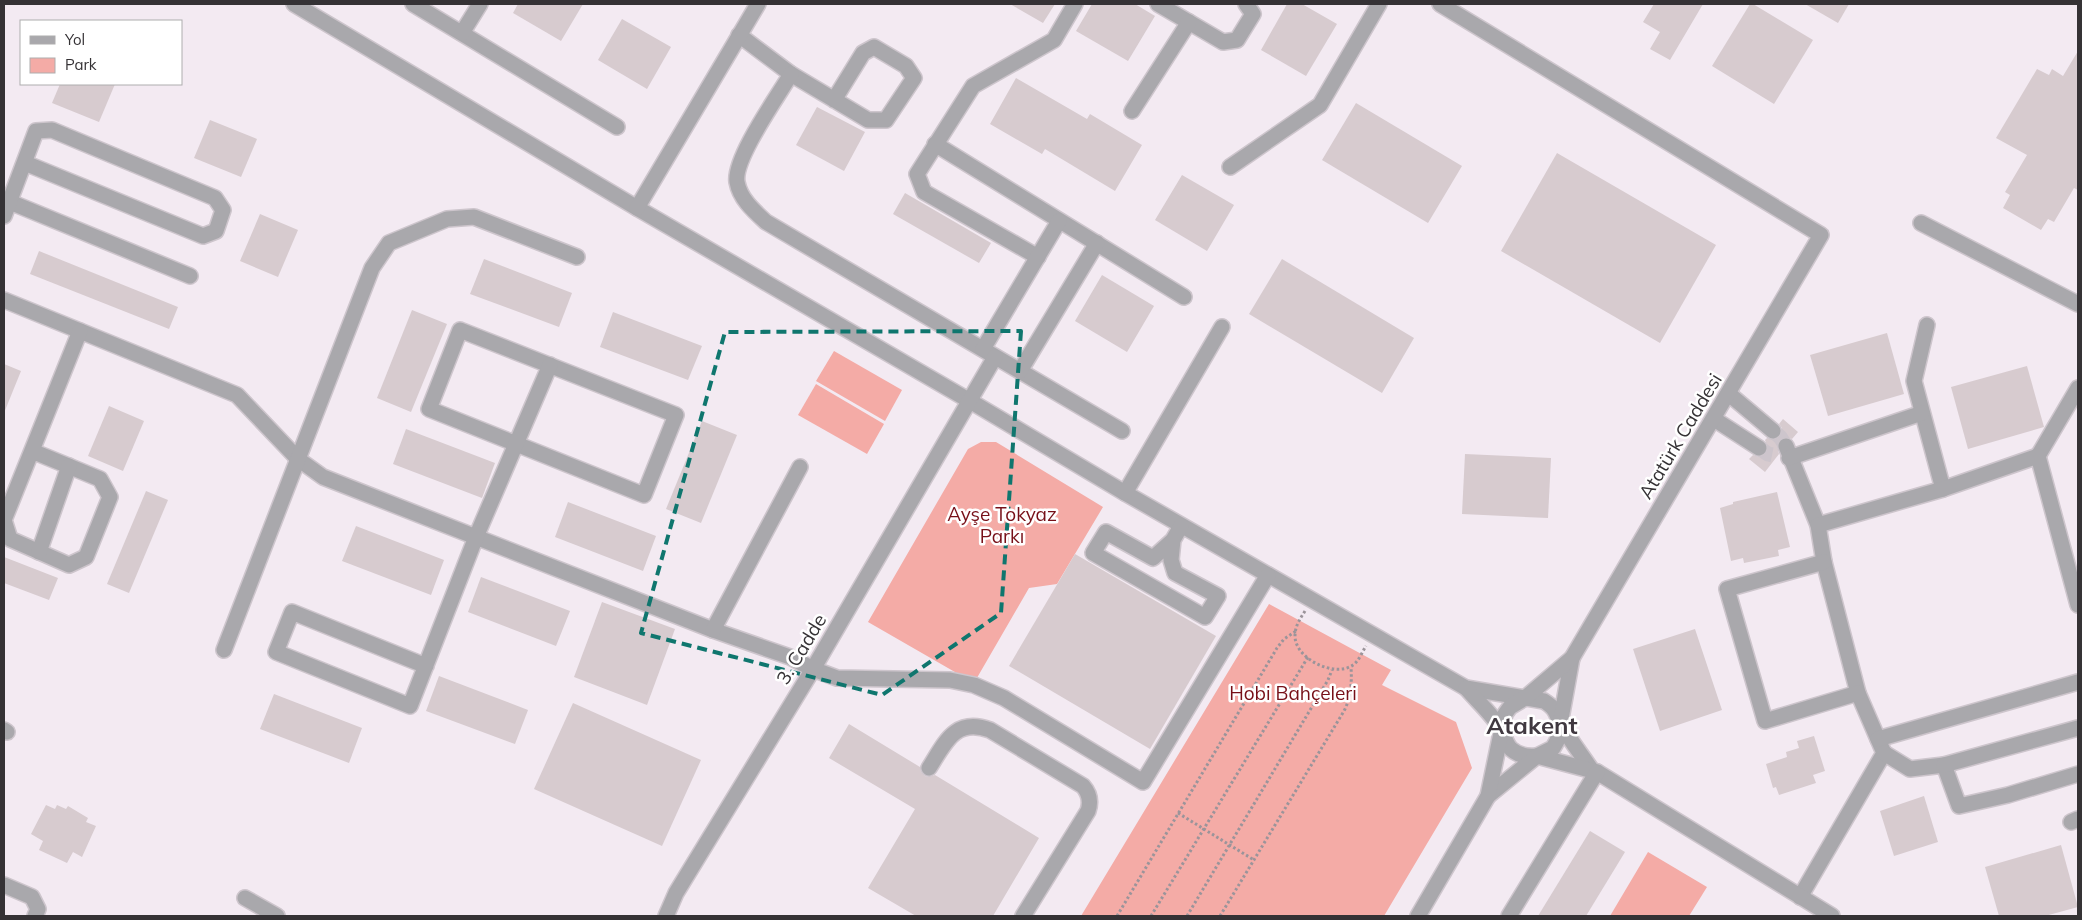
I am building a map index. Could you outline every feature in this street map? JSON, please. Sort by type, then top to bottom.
[{"type":"street","points":[[294,4],[637,208],[1181,526],[1466,688],[1502,731],[1510,748],[1518,754],[1528,757],[1537,756],[1594,770],[1805,906],[1832,916]]},
{"type":"street","points":[[413,4],[617,127]]},
{"type":"street","points":[[462,33],[480,4]]},
{"type":"street","points":[[637,208],[758,4]]},
{"type":"street","points":[[1038,257],[924,192],[917,174],[973,86],[1054,40],[1075,4]]},
{"type":"street","points":[[1158,4],[1223,42],[1237,40],[1253,14],[1246,4]]},
{"type":"street","points":[[1230,168],[1320,105],[1379,4]]},
{"type":"street","name":"Atatürk Caddesi","points":[[1440,4],[1821,236],[1572,658]]},
{"type":"street","points":[[1132,111],[1189,22]]},
{"type":"street","points":[[739,35],[792,74],[834,100],[868,120],[886,120],[914,78],[906,66],[874,46],[863,53],[834,100]]},
{"type":"street","points":[[792,74],[743,154],[737,181],[745,202],[766,222],[1122,430]]},
{"type":"street","points":[[25,163],[203,236],[216,231],[223,210],[215,198],[52,130],[36,131],[7,209],[190,276]]},
{"type":"street","points":[[935,144],[1184,297]]},
{"type":"street","points":[[224,650],[372,268],[389,243],[447,219],[474,217],[577,257]]},
{"type":"street","name":"3. Cadde","points":[[666,916],[676,893],[813,669],[970,401],[989,353],[1038,257],[1059,221]]},
{"type":"street","points":[[1921,223],[2078,304]]},
{"type":"street","points":[[1020,371],[1097,243]]},
{"type":"street","points":[[4,300],[237,395],[298,459],[323,477],[713,630],[790,657],[813,669],[837,678],[950,680],[980,687],[1004,698],[1143,782],[1268,575]]},
{"type":"street","points":[[1927,325],[1914,381],[1943,489]]},
{"type":"street","points":[[1125,493],[1222,327]]},
{"type":"street","points":[[460,330],[676,415],[644,494],[516,444],[429,410],[460,330]]},
{"type":"street","points":[[32,451],[100,479],[110,497],[86,557],[69,565],[10,540],[4,520],[80,331]]},
{"type":"street","points":[[426,666],[292,612],[276,652],[410,706],[426,666],[476,537],[550,365]]},
{"type":"street","points":[[1818,524],[1943,489],[2038,456],[2078,388]]},
{"type":"street","points":[[1729,394],[1772,431]]},
{"type":"street","points":[[1922,413],[1786,454],[1794,463],[1818,524],[1824,562],[1858,694],[1881,746],[1910,769],[1944,765],[2078,728]]},
{"type":"street","points":[[1714,419],[1759,448]]},
{"type":"street","points":[[2038,456],[2078,605]]},
{"type":"street","points":[[39,552],[69,466]]},
{"type":"street","points":[[713,630],[800,467]]},
{"type":"street","points":[[1173,540],[1171,560],[1175,573],[1218,596],[1206,617],[1093,553],[1106,532],[1153,558],[1173,540],[1181,526]]},
{"type":"street","points":[[1824,562],[1727,589],[1765,721],[1858,694]]},
{"type":"street","points":[[1418,916],[1488,796],[1505,714],[1517,702],[1525,698],[1572,658]]},
{"type":"street","points":[[1488,796],[1537,756],[1552,748],[1560,732],[1572,658]]},
{"type":"street","points":[[1805,906],[1881,746],[2078,682]]},
{"type":"street","points":[[1466,688],[1535,698],[1552,706],[1558,714],[1560,724],[1594,770]]},
{"type":"street","points":[[930,768],[950,735],[966,727],[983,727],[1087,790],[1090,801],[1088,812],[1023,916]]},
{"type":"street","points":[[1944,765],[1959,806],[2008,795],[2078,774]]},
{"type":"street","points":[[1509,916],[1594,770]]},
{"type":"street","points":[[4,885],[32,898],[38,909],[35,916]]},
{"type":"street","points":[[245,898],[277,916]]},
{"type":"path","points":[[1311,600],[1299,620],[1296,631],[1296,643],[1308,658],[1332,670],[1343,670],[1351,666],[1361,654],[1372,634]]},
{"type":"path","points":[[1117,916],[1277,648],[1284,639],[1296,631]]},
{"type":"path","points":[[1151,916],[1308,658]]},
{"type":"path","points":[[1220,916],[1344,711],[1352,686],[1351,666]]},
{"type":"path","points":[[1188,916],[1328,680],[1332,670]]},
{"type":"path","points":[[1178,813],[1254,860]]},
{"type":"highlighted area","points":[[1021,331],[1001,613],[882,695],[641,633],[725,332]]},
{"type":"green space","points":[[834,351],[902,390],[885,421],[816,381]]},
{"type":"green space","points":[[816,384],[884,424],[867,454],[798,415]]},
{"type":"green space","name":"Ayşe Tokyaz Parkı","points":[[981,442],[996,442],[1103,507],[1057,584],[1029,588],[974,683],[868,622],[968,449]]},
{"type":"green space","name":"Hobi Bahçeleri","points":[[1269,604],[1391,670],[1382,685],[1456,722],[1472,768],[1384,916],[1081,916]]},
{"type":"green space","points":[[1648,852],[1707,887],[1689,916],[1610,916]]},
{"type":"building","points":[[518,4],[583,4],[561,41],[513,13]]},
{"type":"building","points":[[1010,4],[1055,4],[1043,23]]},
{"type":"building","points":[[1092,4],[1135,4],[1155,16],[1128,61],[1076,31]]},
{"type":"building","points":[[1287,4],[1302,4],[1337,24],[1306,76],[1261,50]]},
{"type":"building","points":[[1654,4],[1703,4],[1670,60],[1650,49],[1660,32],[1643,22]]},
{"type":"building","points":[[1750,4],[1813,40],[1774,104],[1712,66]]},
{"type":"building","points":[[1805,4],[1849,4],[1838,23]]},
{"type":"building","points":[[622,19],[671,47],[647,89],[598,60]]},
{"type":"building","points":[[2078,51],[2078,190],[2074,188],[2054,222],[2048,219],[2041,230],[2003,208],[2010,195],[2005,192],[2027,155],[1996,138],[2037,69],[2049,75],[2052,69],[2063,76]]},
{"type":"building","points":[[1016,78],[1087,119],[1090,114],[1142,145],[1115,191],[1045,149],[1042,154],[990,124]]},
{"type":"building","points":[[60,85],[115,85],[99,122],[52,103]]},
{"type":"building","points":[[1356,103],[1462,166],[1428,223],[1322,160]]},
{"type":"building","points":[[817,107],[865,132],[844,171],[796,145]]},
{"type":"building","points":[[210,120],[257,139],[241,177],[194,158]]},
{"type":"building","points":[[1557,153],[1716,245],[1660,343],[1501,251]]},
{"type":"building","points":[[1182,175],[1234,205],[1207,251],[1155,220]]},
{"type":"building","points":[[905,193],[991,243],[979,263],[893,214]]},
{"type":"building","points":[[260,214],[298,230],[278,277],[240,261]]},
{"type":"building","points":[[39,251],[178,307],[169,329],[30,274]]},
{"type":"building","points":[[484,259],[572,293],[559,327],[470,294]]},
{"type":"building","points":[[1282,259],[1414,338],[1382,393],[1249,314]]},
{"type":"building","points":[[1102,275],[1154,306],[1127,352],[1075,321]]},
{"type":"building","points":[[412,310],[447,324],[411,412],[377,398]]},
{"type":"building","points":[[613,312],[702,346],[688,380],[600,347]]},
{"type":"building","points":[[1887,333],[1904,394],[1828,416],[1810,355]]},
{"type":"building","points":[[4,364],[21,371],[4,413]]},
{"type":"building","points":[[2027,366],[2044,427],[1968,449],[1951,387]]},
{"type":"building","points":[[109,406],[144,421],[123,471],[88,456]]},
{"type":"building","points":[[1783,419],[1798,432],[1792,439],[1787,437],[1779,440],[1777,445],[1779,454],[1765,472],[1749,459],[1753,455],[1759,457],[1767,453],[1768,448],[1765,440],[1767,438],[1776,440],[1780,437],[1782,428],[1779,424]]},
{"type":"building","points":[[702,421],[737,435],[701,523],[666,509]]},
{"type":"building","points":[[406,429],[495,463],[482,498],[393,464]]},
{"type":"building","points":[[1465,454],[1551,458],[1548,518],[1462,514]]},
{"type":"building","points":[[146,491],[168,500],[129,593],[107,584]]},
{"type":"building","points":[[1777,492],[1790,547],[1778,550],[1779,556],[1744,563],[1743,558],[1731,561],[1720,508],[1733,504],[1733,502]]},
{"type":"building","points":[[568,502],[656,536],[643,571],[555,537]]},
{"type":"building","points":[[356,526],[444,560],[431,595],[342,561]]},
{"type":"building","points":[[1075,554],[1216,636],[1150,749],[1009,666]]},
{"type":"building","points":[[4,557],[58,578],[49,600],[4,583]]},
{"type":"building","points":[[481,577],[570,611],[556,646],[468,612]]},
{"type":"building","points":[[602,602],[675,629],[647,705],[574,677]]},
{"type":"building","points":[[1695,629],[1722,710],[1660,731],[1633,649]]},
{"type":"building","points":[[439,676],[528,710],[515,744],[426,711]]},
{"type":"building","points":[[274,694],[362,728],[349,763],[260,729]]},
{"type":"building","points":[[573,703],[701,760],[662,846],[534,789]]},
{"type":"building","points":[[849,724],[920,767],[921,772],[925,776],[935,775],[1039,838],[993,916],[916,916],[868,888],[915,809],[829,758]]},
{"type":"building","points":[[1814,736],[1825,771],[1813,775],[1816,783],[1779,795],[1776,787],[1773,788],[1766,764],[1787,757],[1786,752],[1799,748],[1797,741]]},
{"type":"building","points":[[1924,796],[1938,842],[1894,856],[1880,811]]},
{"type":"building","points":[[46,805],[55,809],[57,805],[66,809],[68,806],[88,818],[86,822],[96,826],[82,857],[73,852],[67,863],[39,850],[43,841],[31,834]]},
{"type":"building","points":[[1590,831],[1625,852],[1586,916],[1538,916]]},
{"type":"building","points":[[2061,845],[2078,907],[2045,916],[1999,916],[1985,867]]},
{"type":"tunnel","points":[[1773,431],[1786,446]]},
{"type":"tunnel","points":[[1759,448],[1768,454],[1778,456]]},
{"type":"district","name":"Atakent","points":[[1532,726]]}]
